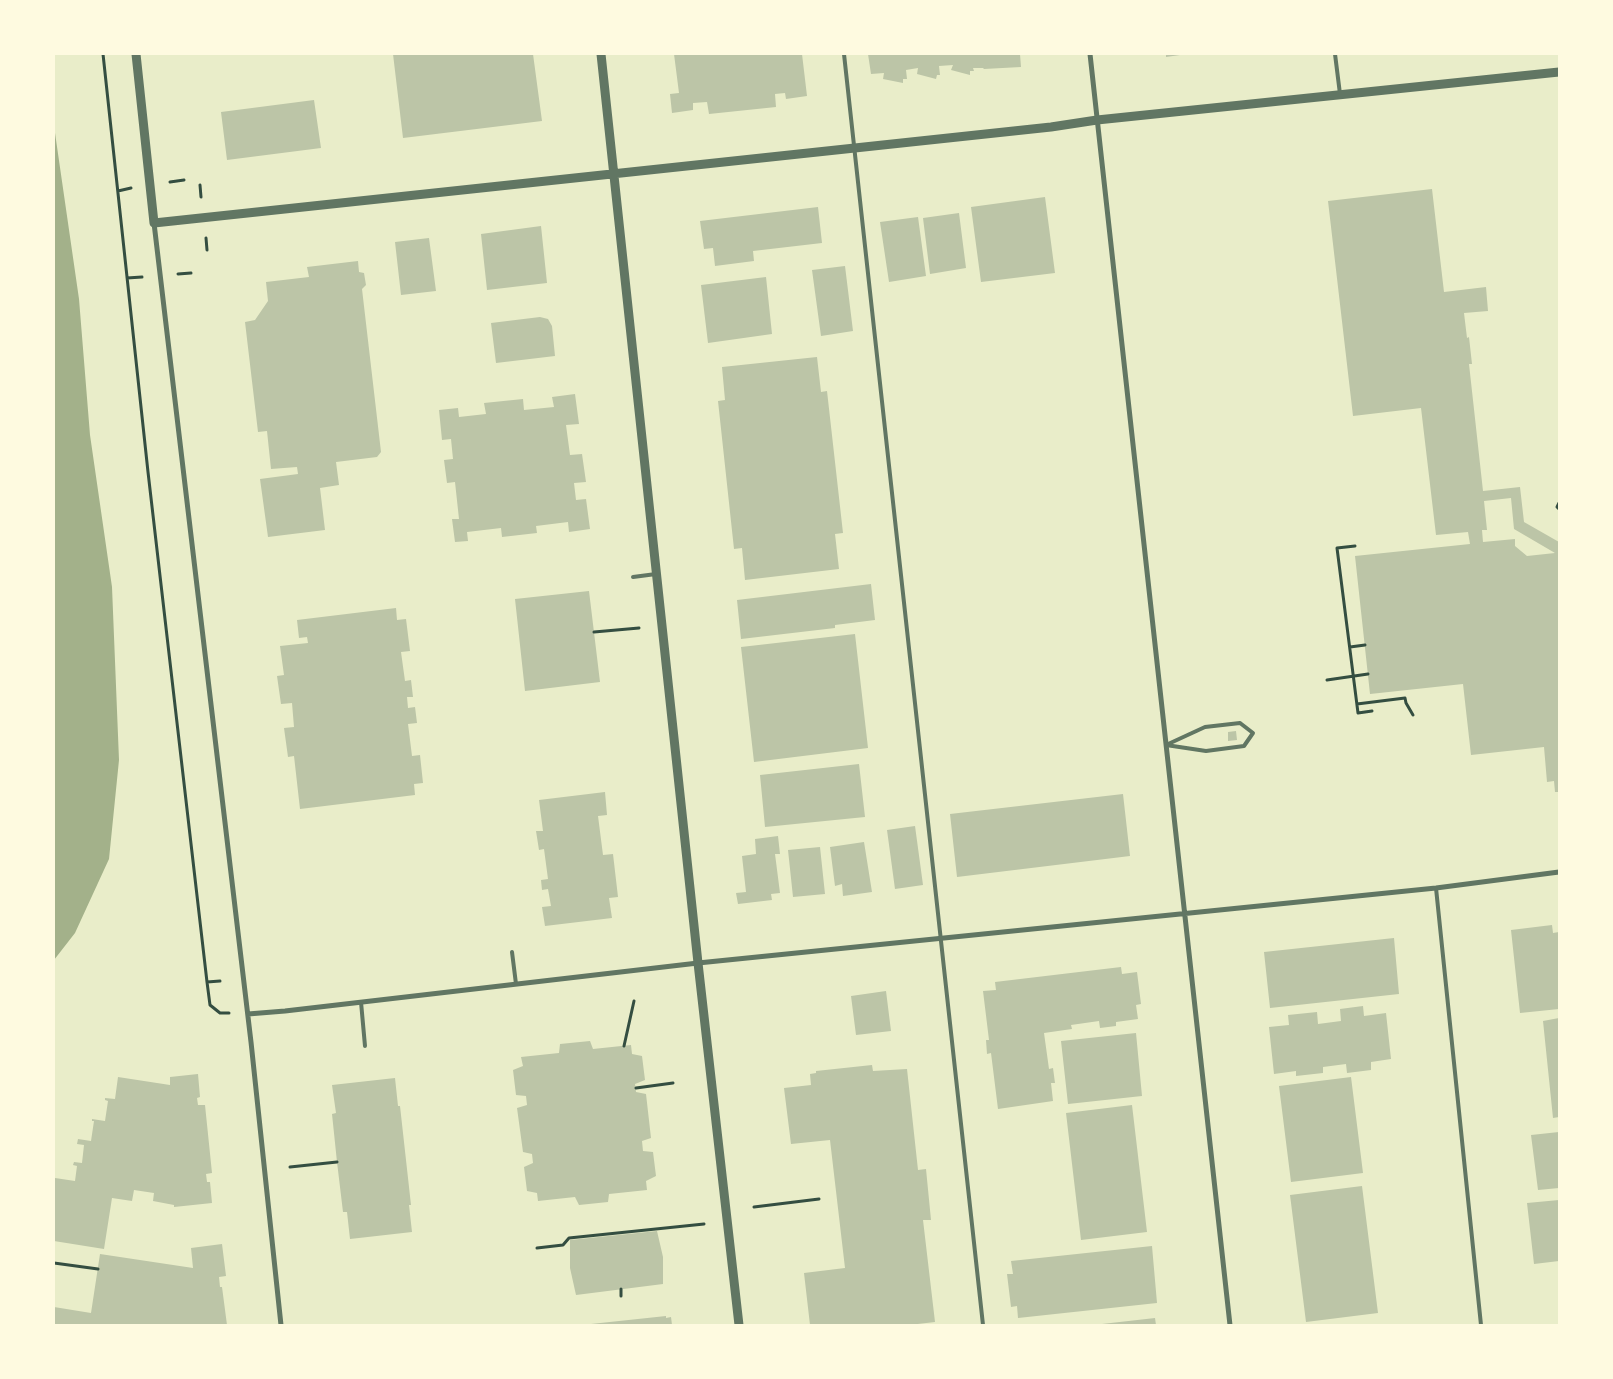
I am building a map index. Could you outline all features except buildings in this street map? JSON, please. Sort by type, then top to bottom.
[{"type":"street","points":[[136,54],[154,224],[248,1014],[281,1325]]},
{"type":"street","points":[[601,54],[698,963],[739,1325]]},
{"type":"street","points":[[1090,54],[1230,1325]]},
{"type":"street","points":[[154,224],[1097,120],[1559,72]]},
{"type":"street","points":[[248,1014],[698,963],[1184,912],[1436,888],[1559,872]]},
{"type":"lane","points":[[844,54],[983,1325]]},
{"type":"lane","points":[[1335,54],[1340,96]]},
{"type":"lane","points":[[634,577],[657,574]]},
{"type":"lane","points":[[1240,723],[1252,733],[1244,746],[1206,751],[1166,745],[1205,727],[1240,723]]},
{"type":"lane","points":[[1436,888],[1481,1325]]},
{"type":"lane","points":[[512,952],[516,984]]},
{"type":"lane","points":[[361,1002],[365,1046]]},
{"type":"path","points":[[104,54],[147,462],[210,1005],[220,1013],[248,1014]]},
{"type":"path","points":[[1559,503],[1557,507],[1559,509]]},
{"type":"path","points":[[1355,546],[1337,548],[1358,713],[1372,711]]},
{"type":"path","points":[[594,632],[639,628]]},
{"type":"path","points":[[1350,647],[1365,645]]},
{"type":"path","points":[[1327,680],[1368,674]]},
{"type":"path","points":[[1357,704],[1405,698],[1413,715]]},
{"type":"path","points":[[207,982],[220,981]]},
{"type":"path","points":[[624,1046],[634,1001]]},
{"type":"path","points":[[636,1088],[673,1083]]},
{"type":"path","points":[[290,1167],[337,1162]]},
{"type":"path","points":[[754,1207],[819,1199]]},
{"type":"path","points":[[537,1248],[563,1245],[569,1238],[704,1224]]},
{"type":"path","points":[[54,1263],[98,1269]]},
{"type":"path","points":[[621,1289],[621,1296]]},
{"type":"shaded area","points":[[54,126],[79,299],[90,435],[112,587],[119,760],[109,859],[75,933],[54,960]]}]
